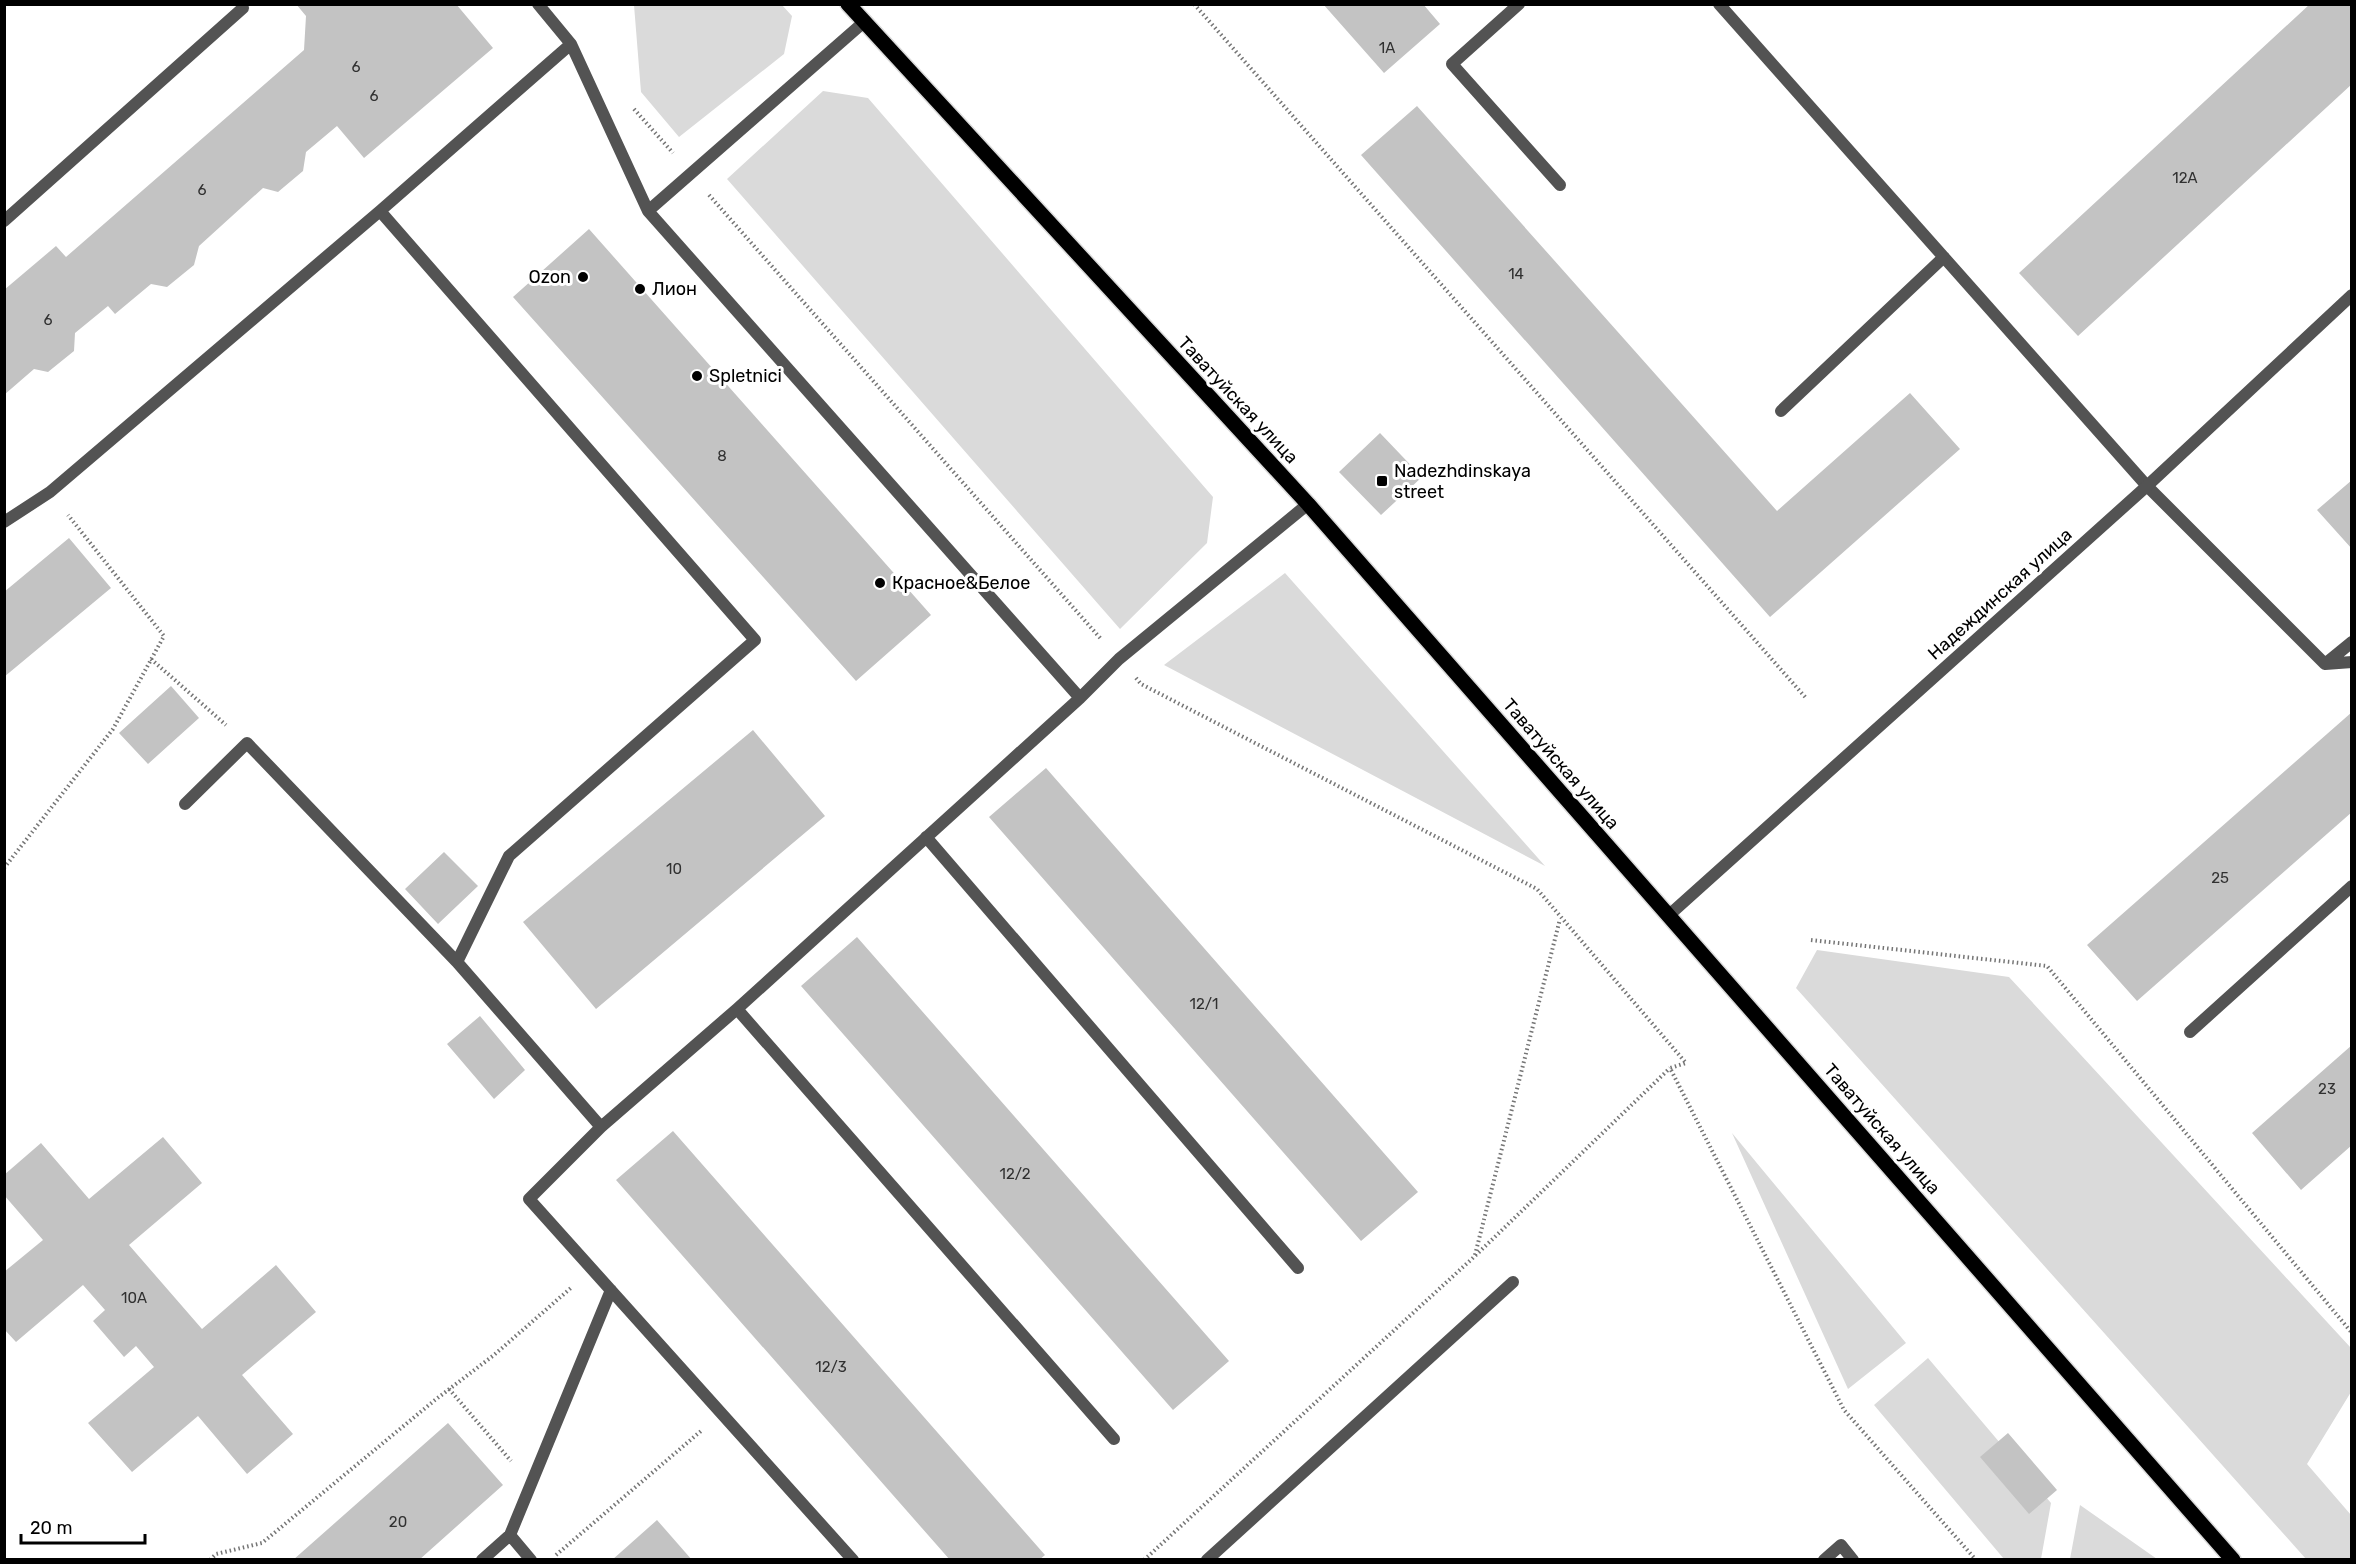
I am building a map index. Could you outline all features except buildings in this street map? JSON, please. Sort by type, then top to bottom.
[{"type":"main road","name":"Таватуйская улица","points":[[848,4],[1308,504],[2233,1560]]},
{"type":"street","points":[[538,4],[571,44],[648,211],[1080,698]]},
{"type":"street","points":[[1519,4],[1452,64],[1560,185]]},
{"type":"street","points":[[1719,4],[2147,486],[2325,664],[2352,662]]},
{"type":"street","points":[[4,221],[244,6]]},
{"type":"street","points":[[648,211],[864,22]]},
{"type":"street","points":[[4,522],[50,492],[380,211],[571,44]]},
{"type":"street","points":[[380,211],[755,640],[509,856],[457,962]]},
{"type":"street","points":[[1781,411],[1944,257]]},
{"type":"street","name":"Надеждинская улица","points":[[1668,916],[2147,486],[2352,295]]},
{"type":"street","points":[[853,1560],[529,1198],[601,1127],[737,1009],[1080,698],[1119,659],[1308,504]]},
{"type":"street","points":[[2325,664],[2352,642]]},
{"type":"street","points":[[185,804],[247,743],[457,962],[601,1127]]},
{"type":"street","points":[[926,837],[1298,1268]]},
{"type":"street","points":[[2190,1032],[2352,886]]},
{"type":"street","points":[[737,1009],[1114,1439]]},
{"type":"street","points":[[1207,1560],[1513,1282]]},
{"type":"street","points":[[483,1560],[510,1535],[611,1290]]},
{"type":"street","points":[[510,1535],[531,1560]]},
{"type":"street","points":[[1824,1560],[1841,1545],[1853,1560]]},
{"type":"path","points":[[1194,4],[1806,698]]},
{"type":"path","points":[[628,103],[1141,684],[1537,889],[1686,1063],[1670,1068],[1475,1256],[1144,1560]]},
{"type":"path","points":[[4,868],[113,729],[164,636],[50,492]]},
{"type":"path","points":[[151,659],[247,743]]},
{"type":"path","points":[[1475,1256],[1560,918]]},
{"type":"path","points":[[1811,940],[2047,966],[2352,1333]]},
{"type":"path","points":[[1670,1068],[1844,1410],[1976,1560]]},
{"type":"path","points":[[210,1560],[216,1554],[262,1543],[449,1389],[494,1355],[592,1269]]},
{"type":"path","points":[[449,1389],[531,1485]]},
{"type":"path","points":[[551,1560],[721,1413]]},
{"type":"shaded area","points":[[634,5],[782,5],[792,16],[784,54],[679,137],[641,92]]},
{"type":"shaded area","points":[[823,91],[868,98],[1213,497],[1207,543],[1120,629],[727,179]]},
{"type":"shaded area","points":[[1285,573],[1545,866],[1164,665]]},
{"type":"shaded area","points":[[1817,950],[2009,977],[2351,1348],[2351,1392],[2307,1464],[2351,1515],[2351,1559],[2306,1559],[1796,988]]},
{"type":"shaded area","points":[[1732,1133],[1906,1343],[1848,1389]]},
{"type":"shaded area","points":[[1928,1358],[2051,1503],[2041,1559],[2004,1559],[1874,1405]]},
{"type":"shaded area","points":[[2080,1505],[2157,1559],[2070,1559]]},
{"type":"place","name":"Ozon","points":[[583,277]]},
{"type":"place","name":"Лион","points":[[640,289]]},
{"type":"place","name":"Spletnici","points":[[697,376]]},
{"type":"place","name":"Nadezhdinskaya street","points":[[1382,481]]},
{"type":"place","name":"Красное&Белое","points":[[880,583]]}]
